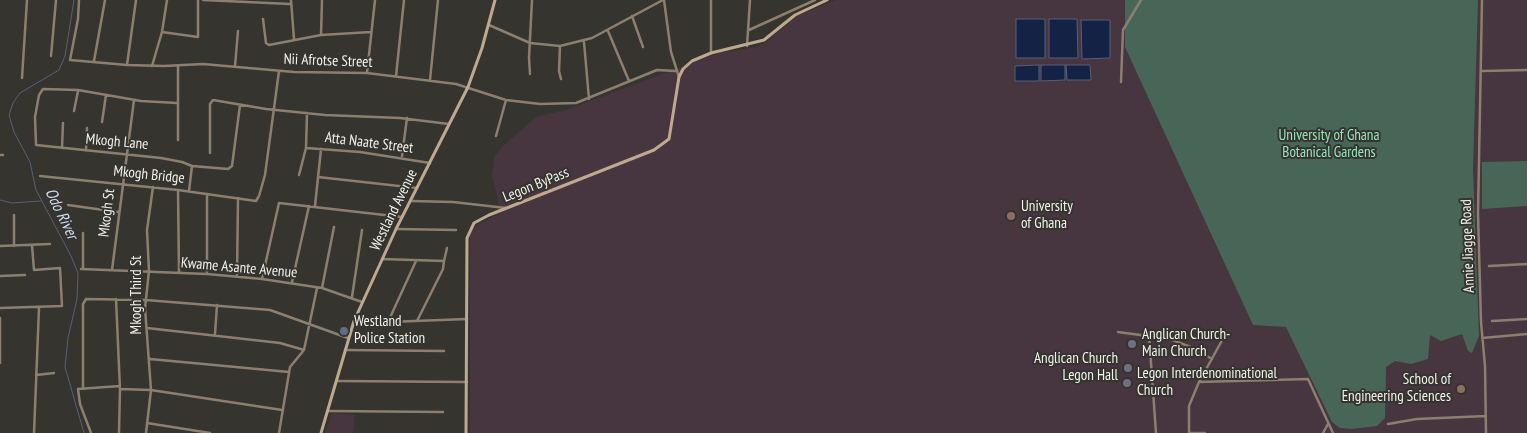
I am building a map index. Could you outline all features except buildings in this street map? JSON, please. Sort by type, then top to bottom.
[{"type":"street","points":[[22,78],[27,0]]},
{"type":"street","points":[[51,56],[56,0]]},
{"type":"street","name":"Nii Afrotse Street","points":[[79,0],[78,19],[70,60],[127,65],[178,66],[203,64],[279,70],[367,73],[430,80],[468,87],[506,100],[531,104],[571,104],[589,99],[657,70],[676,71]]},
{"type":"street","points":[[94,61],[106,0]]},
{"type":"street","points":[[127,65],[136,0]]},
{"type":"street","points":[[152,66],[162,32],[166,0]]},
{"type":"street","points":[[162,32],[198,36],[198,0]]},
{"type":"street","points":[[203,0],[290,4]]},
{"type":"street","points":[[290,0],[294,40]]},
{"type":"street","points":[[321,35],[322,0]]},
{"type":"street","points":[[367,73],[375,0]]},
{"type":"street","points":[[396,76],[404,0]]},
{"type":"street","points":[[430,80],[438,0]]},
{"type":"street","name":"Westland Avenue","points":[[321,433],[348,338],[362,302],[396,229],[468,87],[495,0]]},
{"type":"street","points":[[530,74],[532,0]]},
{"type":"street","points":[[489,24],[530,43],[560,46],[584,42],[664,0],[671,52],[679,77]]},
{"type":"street","points":[[711,0],[711,53]]},
{"type":"street","points":[[747,46],[750,30],[750,0]]},
{"type":"street","points":[[750,30],[815,0]]},
{"type":"street","points":[[679,77],[683,69],[692,61],[711,53],[747,46],[764,40],[795,15],[827,0]]},
{"type":"street","points":[[1121,82],[1123,30],[1141,0]]},
{"type":"street","name":"Annie Jiagge Road","points":[[1482,0],[1478,214],[1486,433]]},
{"type":"street","points":[[632,16],[643,48]]},
{"type":"street","points":[[263,19],[267,44],[321,35],[371,32]]},
{"type":"street","points":[[235,66],[238,31]]},
{"type":"street","points":[[608,31],[629,81]]},
{"type":"street","points":[[584,42],[589,99]]},
{"type":"street","points":[[560,46],[559,70],[561,79]]},
{"type":"street","points":[[178,66],[178,140]]},
{"type":"street","points":[[274,110],[279,70]]},
{"type":"street","points":[[1482,71],[1527,70]]},
{"type":"street","name":"Legon ByPass","points":[[466,433],[467,238],[474,223],[654,150],[665,143],[669,139],[679,77]]},
{"type":"street","name":"Mkogh Lane","points":[[78,90],[46,88],[41,90],[35,117],[38,147],[127,154],[168,159],[192,166],[228,170],[232,166],[240,105]]},
{"type":"street","points":[[74,111],[78,90],[134,100],[177,103]]},
{"type":"street","points":[[102,122],[106,95]]},
{"type":"street","name":"Mkogh St","points":[[112,270],[134,100]]},
{"type":"street","points":[[210,154],[210,102],[216,100],[274,110],[407,118],[449,124]]},
{"type":"street","points":[[496,136],[506,100]]},
{"type":"street","name":"Mkogh Bridge","points":[[40,176],[189,191],[256,201],[265,175],[274,110]]},
{"type":"street","points":[[299,175],[306,148],[307,113]]},
{"type":"street","points":[[402,157],[407,118]]},
{"type":"street","points":[[62,148],[63,123]]},
{"type":"street","points":[[86,150],[88,128]]},
{"type":"street","name":"Atta Naate Street","points":[[306,148],[402,157],[430,163]]},
{"type":"street","points":[[315,206],[321,149]]},
{"type":"street","points":[[189,191],[192,166]]},
{"type":"street","points":[[318,177],[417,188]]},
{"type":"street","name":"Mkogh Third St","points":[[146,433],[151,390],[146,300],[149,271],[147,230],[153,187]]},
{"type":"street","points":[[178,190],[179,273]]},
{"type":"street","points":[[206,194],[207,274]]},
{"type":"street","points":[[237,276],[238,198]]},
{"type":"street","points":[[411,201],[453,202],[509,208]]},
{"type":"street","points":[[262,279],[278,205],[281,203],[402,217]]},
{"type":"street","points":[[68,205],[118,212]]},
{"type":"street","points":[[292,283],[308,206]]},
{"type":"street","points":[[14,215],[14,246]]},
{"type":"street","points":[[322,288],[334,227]]},
{"type":"street","points":[[396,229],[456,230]]},
{"type":"street","points":[[352,297],[362,230]]},
{"type":"street","name":"Kwame Asante Avenue","points":[[84,233],[82,270],[149,271],[237,276],[322,288],[362,302]]},
{"type":"street","points":[[0,246],[50,244]]},
{"type":"street","points":[[0,308],[62,307],[61,270],[59,267],[34,270],[32,245]]},
{"type":"street","points":[[417,321],[443,269],[447,248]]},
{"type":"street","points":[[382,259],[444,261]]},
{"type":"street","points":[[388,322],[416,261]]},
{"type":"street","points":[[1489,266],[1527,264]]},
{"type":"street","points":[[0,276],[25,275]]},
{"type":"street","points":[[279,433],[289,372],[292,364],[302,356],[304,350],[317,288]]},
{"type":"street","points":[[83,388],[83,301],[89,298],[217,305],[279,312],[348,338]]},
{"type":"street","points":[[116,299],[120,388],[119,433]]},
{"type":"street","points":[[215,334],[217,305]]},
{"type":"street","points":[[34,433],[39,308]]},
{"type":"street","points":[[356,317],[388,322],[467,319]]},
{"type":"street","points":[[0,318],[0,363]]},
{"type":"street","points":[[1492,321],[1527,318]]},
{"type":"street","points":[[147,328],[215,334],[280,343],[304,350]]},
{"type":"street","points":[[1118,332],[1149,335],[1183,344],[1212,359]]},
{"type":"street","points":[[1482,338],[1527,334]]},
{"type":"street","points":[[1149,335],[1156,433]]},
{"type":"street","points":[[1205,433],[1189,433],[1189,406],[1199,382],[1225,335]]},
{"type":"street","points":[[345,350],[444,351]]},
{"type":"street","points":[[150,359],[289,372]]},
{"type":"street","points":[[36,375],[54,373]]},
{"type":"street","points":[[1199,382],[1308,379],[1333,433]]},
{"type":"street","points":[[337,381],[467,382]]},
{"type":"street","points":[[91,433],[78,389],[120,388],[151,390],[282,410]]},
{"type":"street","points":[[328,411],[443,412]]},
{"type":"street","points":[[1388,424],[1417,419],[1486,416]]},
{"type":"street","points":[[147,423],[210,433]]},
{"type":"street","points":[[1322,433],[1329,423]]},
{"type":"shaded area","name":"University of Ghana","points":[[836,0],[1527,0],[1527,433],[470,433],[470,235],[477,225],[501,213],[492,176],[494,158],[502,147],[536,117],[566,110],[719,53],[756,47],[765,43],[797,16]]},
{"type":"shaded area","points":[[332,413],[355,415],[353,433],[325,433]]},
{"type":"green space","name":"University of Ghana Botanical Gardens","points":[[1125,0],[1478,0],[1473,168],[1479,336],[1472,353],[1468,351],[1462,334],[1441,341],[1430,335],[1428,359],[1411,364],[1395,361],[1386,367],[1385,418],[1377,426],[1352,429],[1340,428],[1332,422],[1286,327],[1253,325],[1125,47]]},
{"type":"green space","points":[[1527,161],[1527,206],[1482,209],[1482,162]]},
{"type":"water","points":[[1016,19],[1045,19],[1045,58],[1016,58]]},
{"type":"water","points":[[1049,19],[1077,19],[1078,58],[1049,58]]},
{"type":"water","points":[[1081,20],[1110,20],[1110,58],[1082,59]]},
{"type":"water","points":[[1039,65],[1039,81],[1015,81],[1015,66]]},
{"type":"water","points":[[1041,65],[1065,65],[1065,80],[1041,81]]},
{"type":"water","points":[[1066,65],[1090,65],[1091,80],[1067,80]]},
{"type":"waterway","name":"Odo River","points":[[74,0],[65,56],[59,70],[20,93],[13,103],[9,115],[14,132],[30,162],[36,190],[78,273],[77,299],[68,338],[65,367],[84,433]]},
{"type":"waterway","points":[[0,200],[12,203],[41,201]]},
{"type":"place","name":"University of Ghana","points":[[1011,216]]},
{"type":"place","name":"Westland Police Station","points":[[344,331]]},
{"type":"place","name":"Anglican Church- Main Church","points":[[1132,344]]},
{"type":"place","name":"Anglican Church Legon Hall","points":[[1128,368]]},
{"type":"place","name":"Legon Interdenominational Church","points":[[1127,383]]},
{"type":"place","name":"School of Engineering Sciences","points":[[1461,389]]}]
